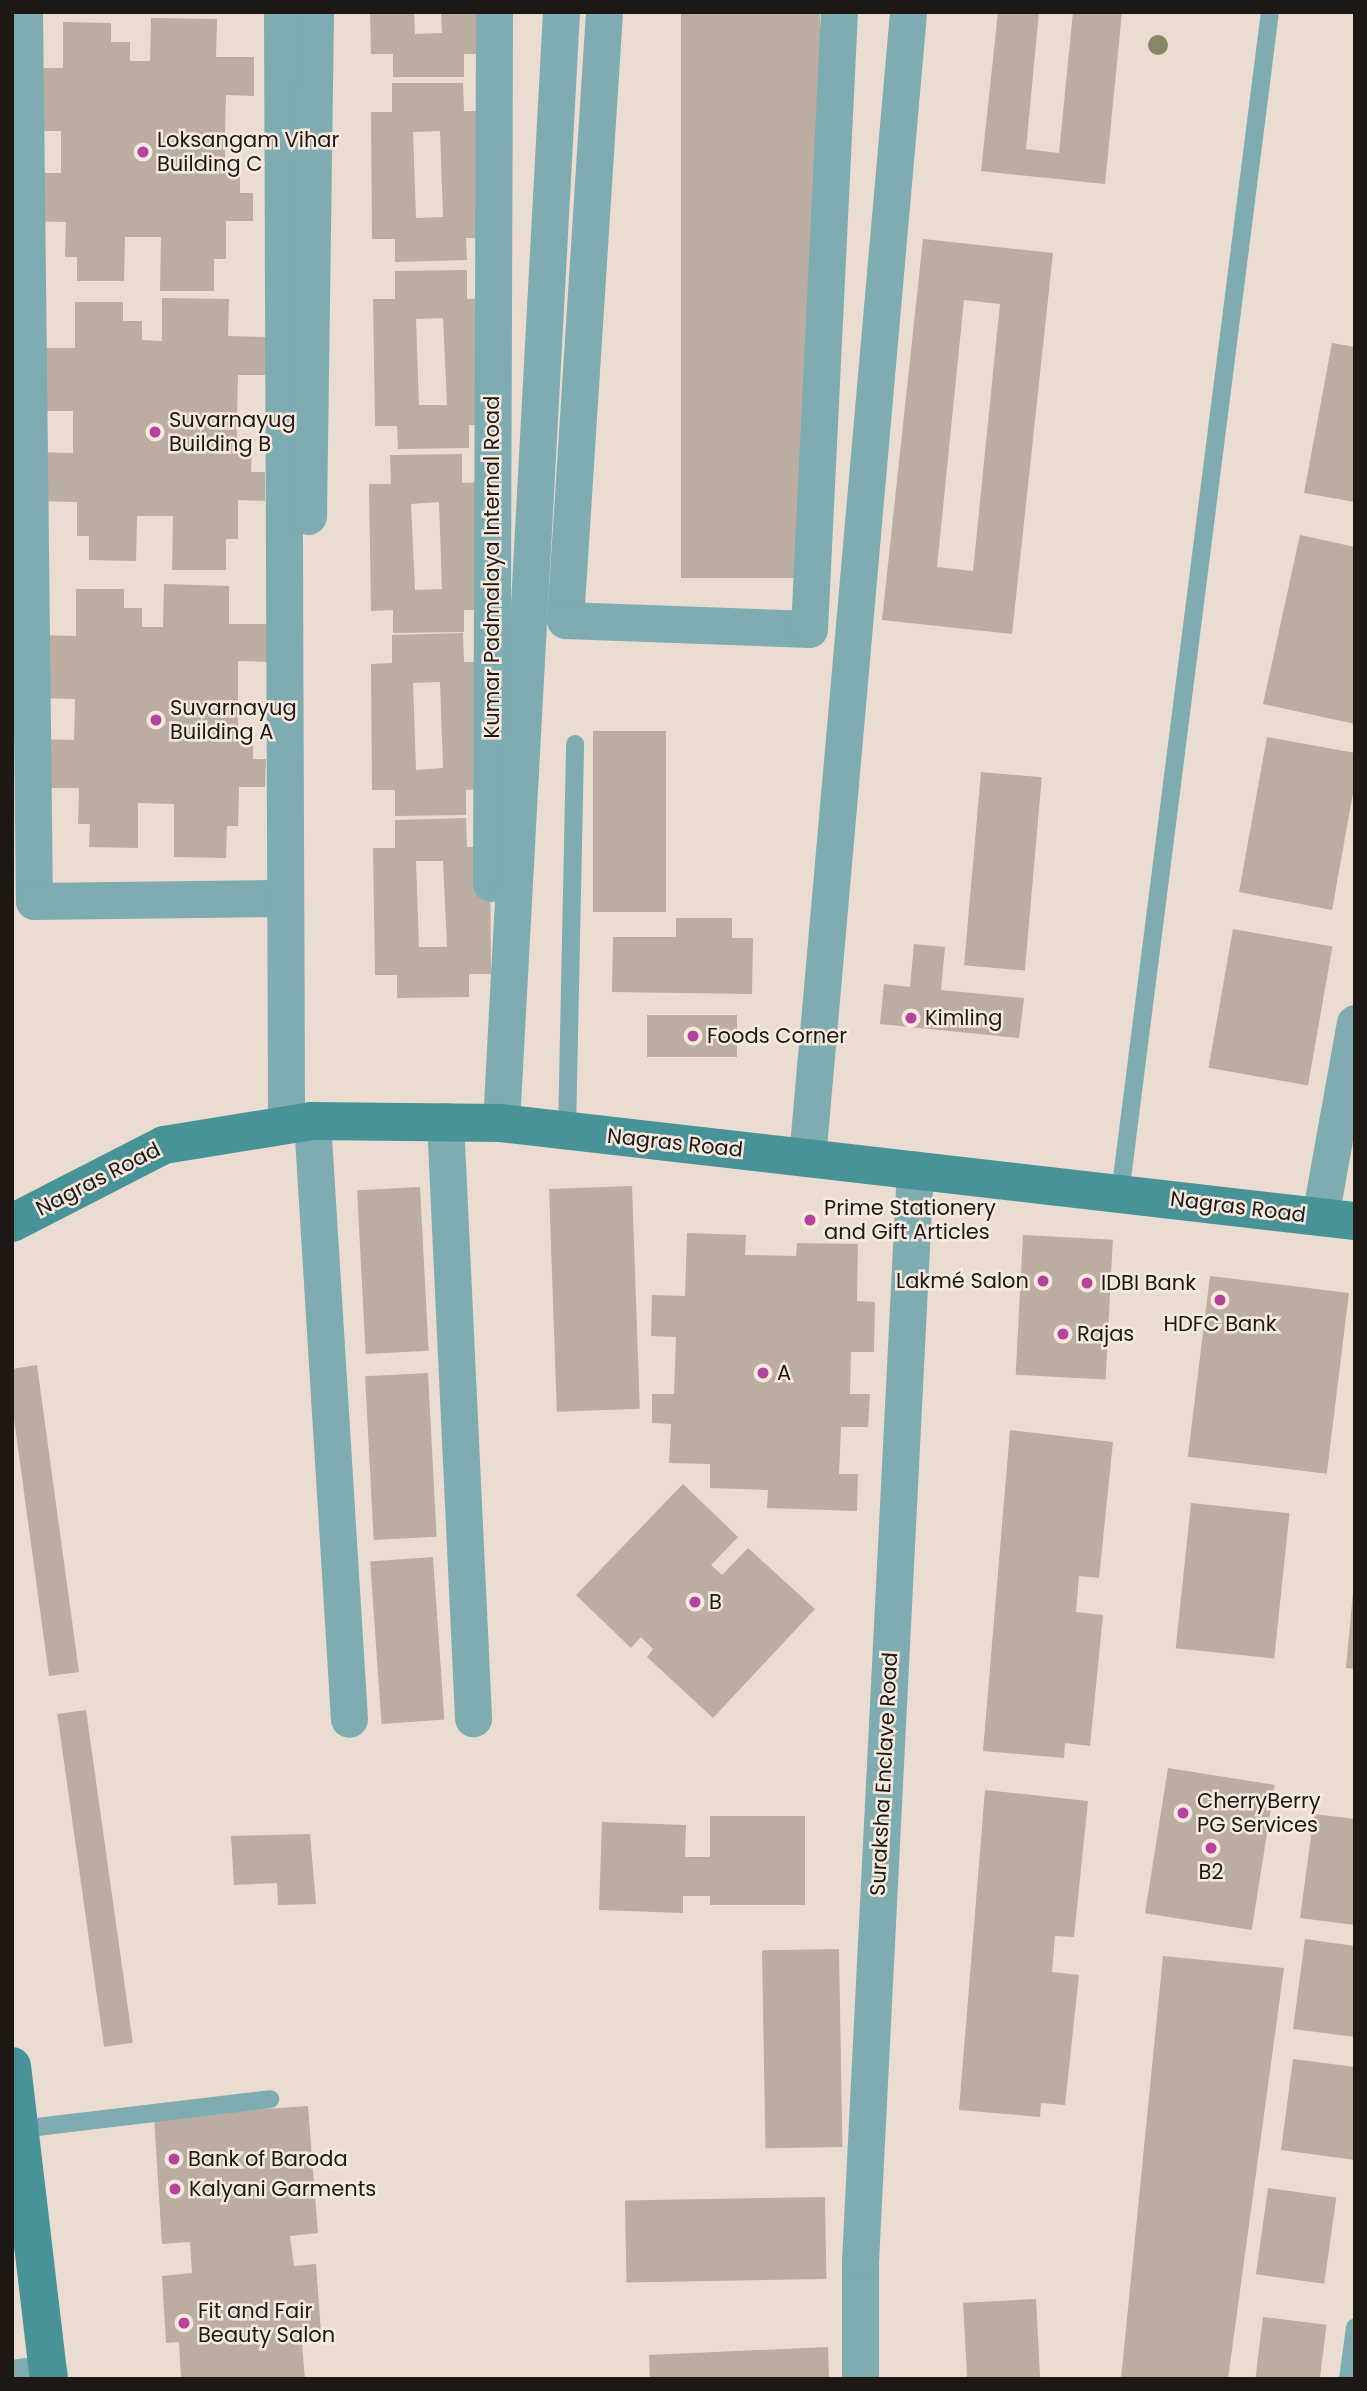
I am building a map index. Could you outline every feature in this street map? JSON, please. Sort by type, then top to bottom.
[{"type":"main road","name":"Nagras Road","points":[[12,1223],[164,1145],[299,1122],[445,1121],[496,1123],[915,1169],[1337,1219]]},
{"type":"main road","points":[[12,2066],[37,2377]]},
{"type":"street","points":[[24,12],[34,901],[285,898]]},
{"type":"street","points":[[282,12],[285,898],[299,1122],[349,1719]]},
{"type":"street","points":[[299,1122],[315,12]]},
{"type":"street","name":"Kumar Padmalaya Internal Road","points":[[494,12],[496,1123]]},
{"type":"street","points":[[496,1123],[561,12]]},
{"type":"street","points":[[604,12],[565,620],[809,629],[839,12]]},
{"type":"street","points":[[807,1158],[908,12]]},
{"type":"street","points":[[1337,1219],[1355,1023]]},
{"type":"street","points":[[445,1121],[473,1718]]},
{"type":"street","name":"Suraksha Enclave Road","points":[[860,2379],[860,2261],[915,1169]]},
{"type":"lane","points":[[1120,1194],[1270,12]]},
{"type":"lane","points":[[567,1131],[575,744]]},
{"type":"lane","points":[[16,2129],[270,2099]]},
{"type":"lane","points":[[1348,2379],[1355,2327]]},
{"type":"building","points":[[370,12],[414,12],[415,34],[442,33],[441,12],[487,12],[488,54],[464,54],[464,77],[393,77],[393,54],[371,54]]},
{"type":"building","points":[[681,12],[820,12],[820,578],[681,578]]},
{"type":"building","points":[[998,12],[1039,12],[1026,149],[1059,153],[1073,12],[1122,12],[1105,184],[981,171]]},
{"type":"building","name":"Loksangam Vihar Building C","points":[[151,18],[217,19],[216,57],[254,57],[254,96],[226,95],[225,135],[225,170],[240,171],[240,193],[253,193],[253,221],[226,221],[226,259],[214,259],[214,291],[160,291],[161,237],[125,237],[124,281],[77,281],[77,257],[65,257],[66,222],[20,221],[21,173],[61,173],[61,131],[24,131],[25,68],[63,68],[63,22],[111,23],[111,42],[130,42],[130,61],[150,61]]},
{"type":"building","points":[[392,83],[463,83],[464,111],[488,111],[489,238],[466,238],[467,260],[395,262],[395,239],[372,239],[371,112],[392,112]],"holes":[[[440,131],[443,217],[416,218],[413,132]]]},
{"type":"building","points":[[923,239],[1053,253],[1012,634],[882,620]],"holes":[[[964,300],[1000,304],[973,571],[937,567]]]},
{"type":"building","points":[[467,270],[467,299],[491,298],[492,425],[469,425],[469,448],[398,449],[397,426],[375,426],[373,299],[395,299],[395,271]],"holes":[[[443,318],[447,405],[419,405],[416,319]]]},
{"type":"building","name":"Suvarnayug Building B","points":[[162,298],[229,299],[228,336],[266,337],[266,375],[238,375],[237,415],[237,450],[252,450],[251,472],[265,472],[265,501],[238,500],[238,539],[226,539],[226,570],[172,570],[173,516],[137,516],[136,561],[89,560],[89,536],[77,536],[77,502],[32,501],[32,452],[73,453],[73,411],[36,411],[37,348],[75,348],[75,302],[123,302],[123,321],[142,321],[142,340],[162,341]]},
{"type":"building","points":[[1332,343],[1355,347],[1355,502],[1304,493]]},
{"type":"building","points":[[462,454],[462,483],[486,482],[488,610],[464,610],[464,632],[393,633],[393,610],[371,611],[369,484],[391,484],[390,455]],"holes":[[[439,502],[442,589],[415,590],[411,504]]]},
{"type":"building","points":[[1300,535],[1355,547],[1355,724],[1263,704]]},
{"type":"building","name":"Suvarnayug Building A","points":[[164,584],[229,586],[229,624],[267,624],[267,662],[238,661],[238,737],[253,737],[253,759],[266,759],[265,787],[239,787],[238,826],[227,826],[226,858],[174,857],[174,804],[138,803],[138,848],[89,847],[90,824],[78,824],[79,788],[33,788],[34,739],[74,740],[75,699],[37,698],[37,635],[76,636],[76,589],[124,589],[124,608],[142,608],[142,627],[163,627]]},
{"type":"building","points":[[463,633],[464,662],[488,662],[489,789],[466,790],[466,815],[395,816],[395,790],[372,790],[371,664],[392,663],[392,635]],"holes":[[[440,682],[443,768],[416,770],[413,683]]]},
{"type":"building","points":[[593,731],[666,731],[666,912],[593,912]]},
{"type":"building","points":[[1267,737],[1355,753],[1355,782],[1332,910],[1239,892]]},
{"type":"building","points":[[981,772],[1042,777],[1025,971],[964,965]]},
{"type":"building","points":[[466,818],[467,847],[490,847],[491,974],[469,974],[469,997],[397,998],[397,975],[375,975],[373,848],[395,848],[395,820]],"holes":[[[416,861],[443,861],[447,947],[419,947]]]},
{"type":"building","points":[[676,918],[732,918],[732,938],[753,938],[752,994],[612,992],[613,937],[676,937]]},
{"type":"building","points":[[1233,929],[1332,947],[1308,1085],[1209,1068]]},
{"type":"building","points":[[914,944],[945,947],[941,990],[1024,998],[1019,1038],[880,1024],[884,984],[910,987]]},
{"type":"building","name":"Foods Corner","points":[[647,1015],[737,1015],[737,1057],[647,1057]]},
{"type":"building","points":[[632,1186],[640,1409],[557,1412],[549,1189]]},
{"type":"building","points":[[420,1187],[429,1351],[366,1354],[357,1190]]},
{"type":"building","name":"A","points":[[687,1233],[746,1235],[745,1255],[796,1256],[797,1243],[858,1244],[857,1301],[875,1302],[874,1352],[851,1352],[850,1394],[870,1394],[868,1427],[841,1427],[839,1474],[858,1474],[857,1511],[767,1508],[768,1490],[710,1488],[710,1464],[669,1463],[671,1424],[652,1423],[652,1394],[674,1394],[676,1337],[651,1336],[652,1295],[685,1296]]},
{"type":"building","name":"Rajas","points":[[1023,1235],[1113,1240],[1106,1380],[1016,1375]]},
{"type":"building","points":[[1210,1276],[1349,1293],[1327,1474],[1188,1457]]},
{"type":"building","points":[[37,1365],[79,1672],[49,1676],[12,1404],[12,1369]]},
{"type":"building","points":[[428,1373],[437,1537],[374,1540],[365,1376]]},
{"type":"building","points":[[1010,1430],[1113,1442],[1099,1578],[1079,1576],[1076,1612],[1103,1615],[1090,1746],[1065,1743],[1064,1758],[983,1751]]},
{"type":"building","name":"B","points":[[683,1484],[738,1537],[711,1565],[722,1575],[748,1548],[815,1609],[713,1718],[647,1657],[653,1649],[641,1637],[631,1648],[576,1595]]},
{"type":"building","points":[[1191,1503],[1289,1513],[1274,1659],[1176,1648]]},
{"type":"building","points":[[433,1557],[444,1720],[382,1724],[370,1561]]},
{"type":"building","points":[[1353,1593],[1355,1594],[1355,1669],[1346,1668]]},
{"type":"building","points":[[86,1710],[133,2043],[104,2047],[57,1714]]},
{"type":"building","name":"B2","points":[[1168,1768],[1275,1785],[1252,1930],[1145,1913]]},
{"type":"building","points":[[985,1790],[1088,1801],[1074,1937],[1055,1936],[1052,1972],[1079,1975],[1065,2105],[1041,2103],[1040,2117],[959,2110]]},
{"type":"building","points":[[1314,1814],[1355,1819],[1355,1925],[1300,1918]]},
{"type":"building","points":[[710,1816],[805,1816],[805,1905],[710,1905],[710,1896],[683,1896],[683,1913],[599,1910],[602,1822],[686,1825],[685,1857],[710,1857]]},
{"type":"building","points":[[310,1834],[316,1904],[278,1905],[277,1883],[234,1885],[231,1836]]},
{"type":"building","points":[[1305,1939],[1355,1946],[1355,2037],[1293,2029]]},
{"type":"building","points":[[839,1949],[842,2147],[765,2148],[762,1950]]},
{"type":"building","points":[[1163,1956],[1284,1968],[1228,2379],[1121,2379]]},
{"type":"building","points":[[1293,2059],[1355,2067],[1355,2160],[1281,2150]]},
{"type":"building","points":[[308,2106],[318,2233],[290,2236],[294,2266],[316,2264],[321,2332],[301,2333],[305,2379],[181,2379],[179,2342],[166,2343],[162,2276],[192,2273],[190,2242],[162,2244],[154,2117]]},
{"type":"building","points":[[1268,2188],[1336,2198],[1324,2284],[1256,2274]]},
{"type":"building","points":[[825,2197],[826,2279],[626,2282],[625,2200]]},
{"type":"building","points":[[1036,2299],[1040,2379],[967,2379],[963,2303]]},
{"type":"building","points":[[1263,2317],[1327,2325],[1320,2379],[1255,2379]]},
{"type":"building","points":[[828,2347],[829,2379],[650,2379],[649,2355]]},
{"type":"place","name":"Loksangam Vihar Building C","points":[[143,152]]},
{"type":"place","name":"Suvarnayug Building B","points":[[155,432]]},
{"type":"place","name":"Suvarnayug Building A","points":[[156,720]]},
{"type":"place","name":"Kimling","points":[[911,1018]]},
{"type":"place","name":"Foods Corner","points":[[693,1036]]},
{"type":"place","name":"Prime Stationery and Gift Articles","points":[[810,1220]]},
{"type":"place","name":"Lakmé Salon","points":[[1043,1281]]},
{"type":"place","name":"IDBI Bank","points":[[1087,1283]]},
{"type":"place","name":"HDFC Bank","points":[[1220,1300]]},
{"type":"place","name":"Rajas","points":[[1063,1334]]},
{"type":"place","name":"A","points":[[763,1373]]},
{"type":"place","name":"B","points":[[695,1602]]},
{"type":"place","name":"CherryBerry PG Services","points":[[1183,1813]]},
{"type":"place","name":"B2","points":[[1211,1848]]},
{"type":"place","name":"Bank of Baroda","points":[[174,2159]]},
{"type":"place","name":"Kalyani Garments","points":[[175,2189]]},
{"type":"place","name":"Fit and Fair Beauty Salon","points":[[184,2323]]}]
